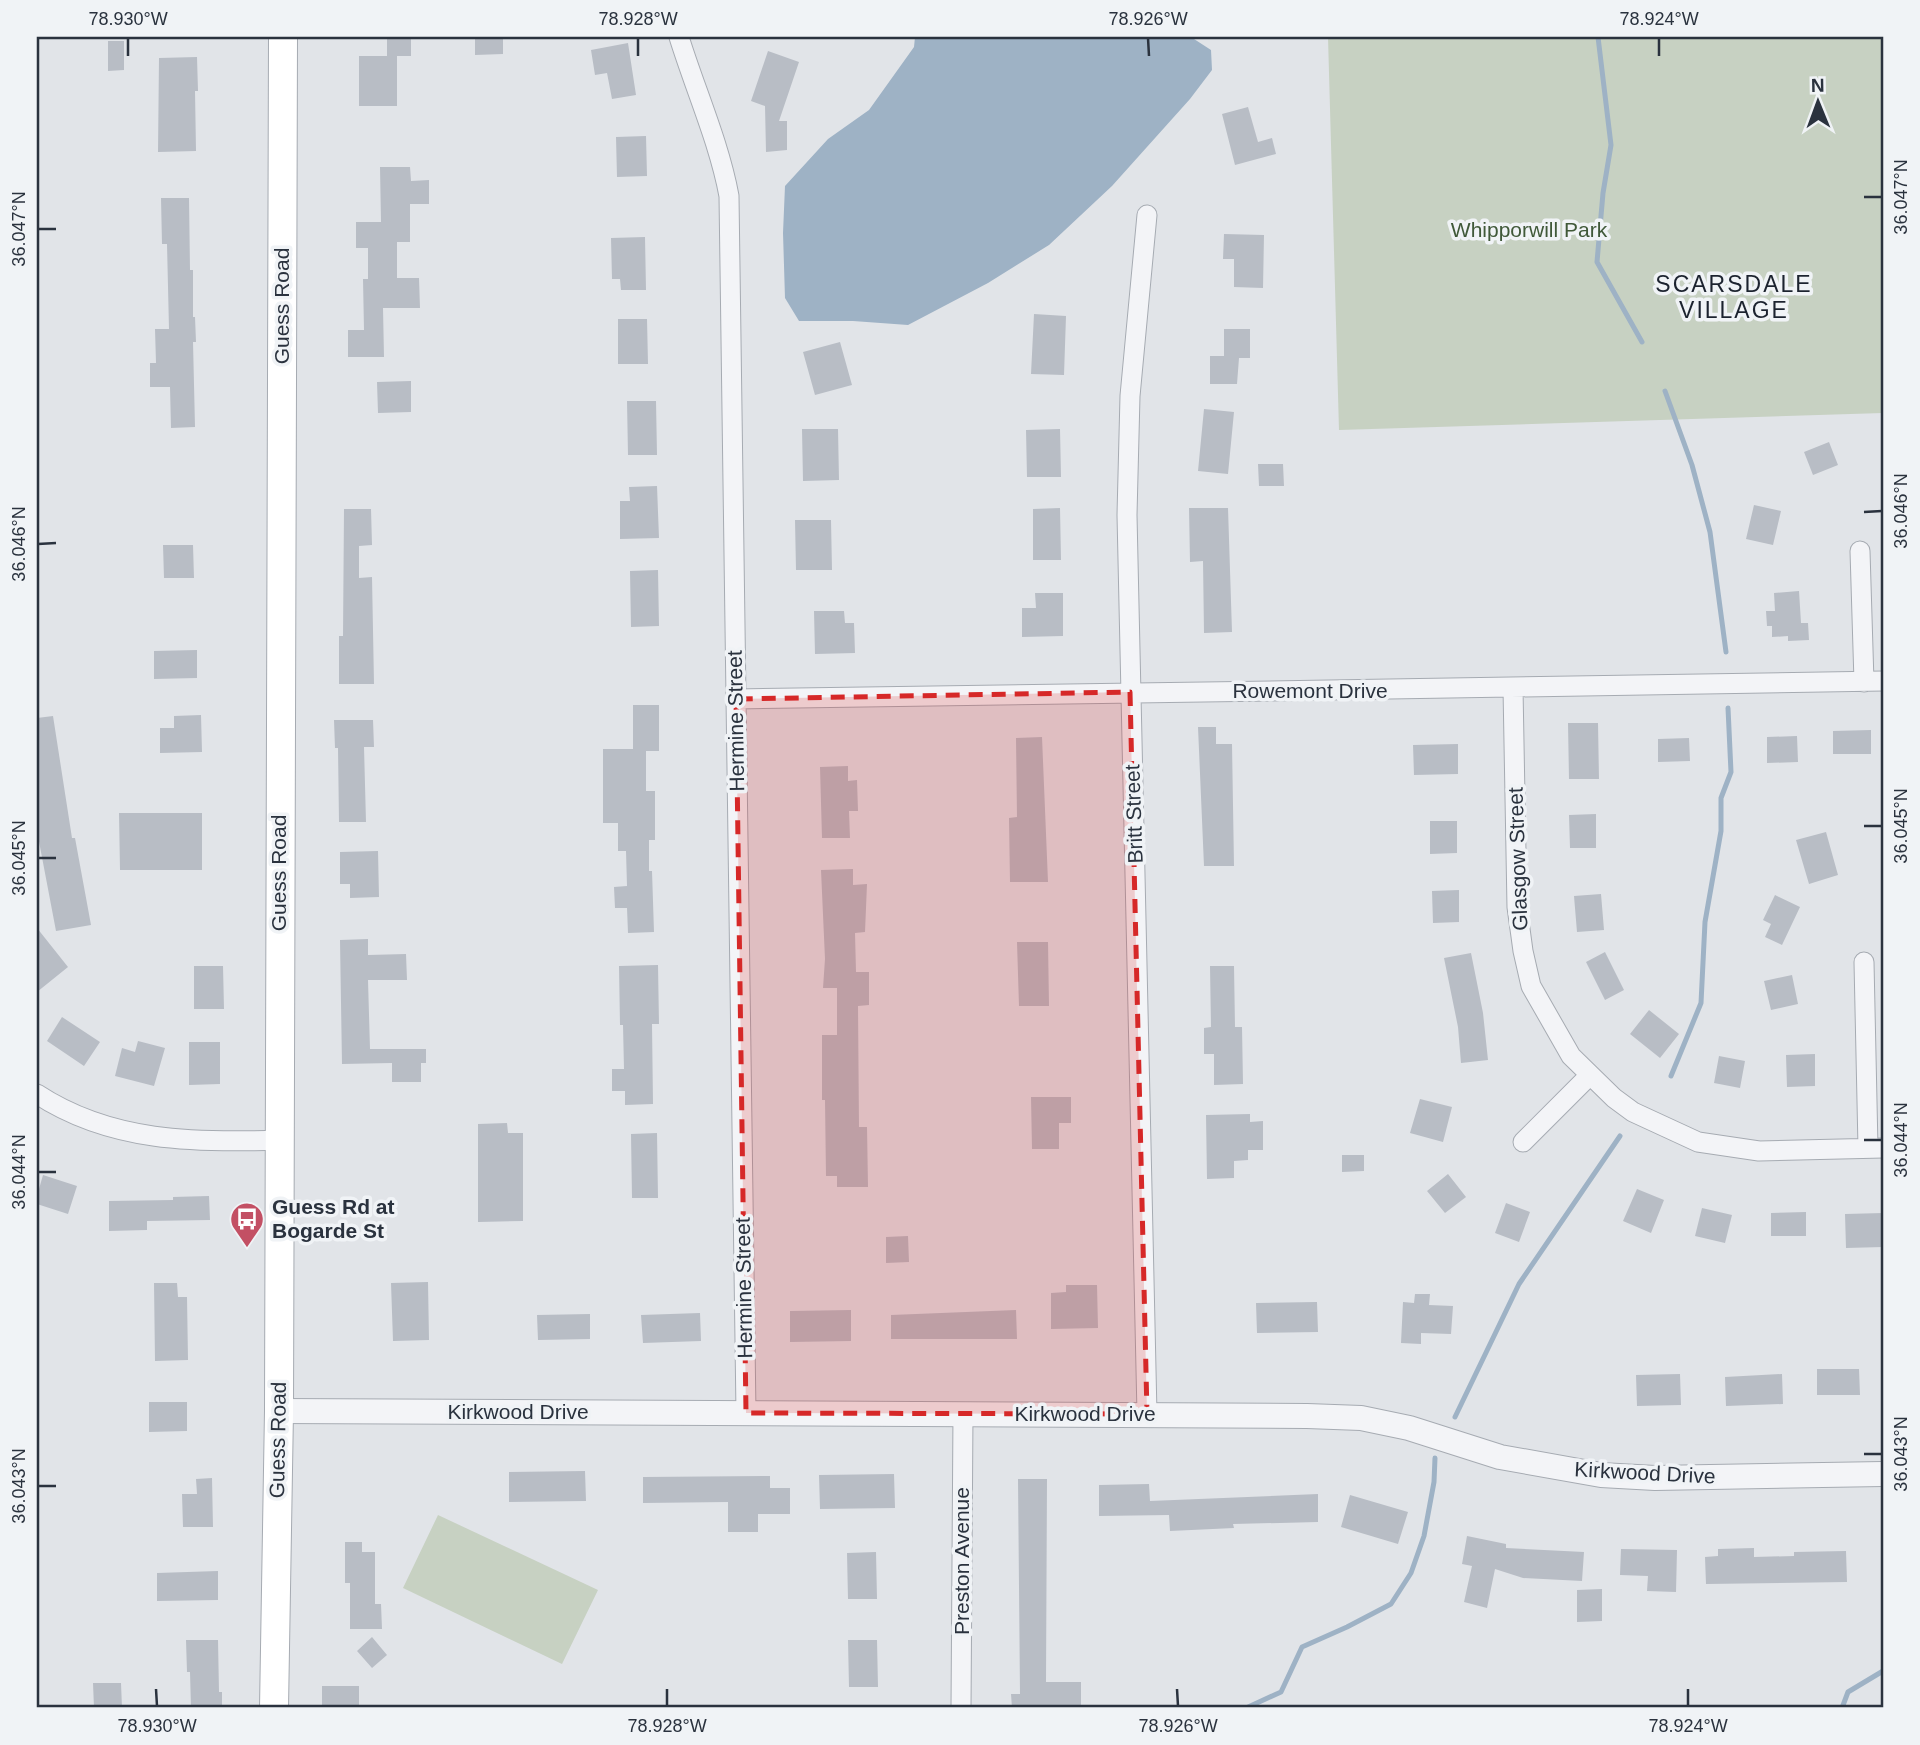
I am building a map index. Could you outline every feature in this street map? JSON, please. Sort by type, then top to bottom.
[{"type":"main road","name":"Guess Road","points":[[274,1708],[279,1411],[283,37]]},
{"type":"street","name":"Hermine Street","points":[[680,37],[694,88],[713,135],[729,196],[746,1413]]},
{"type":"street","name":"Britt Street","points":[[1147,215],[1130,396],[1127,515],[1147,1414]]},
{"type":"street","points":[[1860,551],[1874,682]]},
{"type":"street","name":"Rowemont Drive","points":[[736,699],[1874,682]]},
{"type":"street","name":"Glasgow Street","points":[[1513,688],[1517,907],[1523,951],[1531,986],[1562,1044],[1589,1076],[1633,1112],[1698,1142],[1759,1152],[1875,1148]]},
{"type":"street","points":[[1864,962],[1875,1148]]},
{"type":"street","points":[[1523,1142],[1589,1076]]},
{"type":"street","points":[[37,1094],[99,1124],[134,1134],[205,1141],[279,1140]]},
{"type":"street","name":"Kirkwood Drive","points":[[279,1411],[1147,1414],[1361,1418],[1409,1428],[1500,1457],[1601,1475],[1655,1478],[1883,1474]]},
{"type":"street","name":"Preston Avenue","points":[[961,1708],[963,1413]]},
{"type":"highlighted area","points":[[1130,692],[1147,1414],[746,1413],[736,699]]},
{"type":"green space","name":"Whipporwill Park","points":[[1328,37],[1883,37],[1883,413],[1339,430]]},
{"type":"green space","points":[[438,1515],[598,1590],[562,1664],[403,1588]]},
{"type":"water","points":[[915,37],[1186,37],[1211,50],[1212,70],[1190,99],[1112,186],[1049,245],[988,283],[908,325],[799,321],[785,298],[785,186],[828,139],[869,110],[914,47]]},
{"type":"building","points":[[387,37],[411,37],[411,56],[397,56],[397,106],[359,106],[359,56],[387,56]]},
{"type":"building","points":[[475,37],[503,37],[503,54],[475,55]]},
{"type":"building","points":[[108,41],[124,41],[124,70],[108,71]]},
{"type":"building","points":[[628,43],[636,95],[612,99],[607,73],[595,75],[591,50]]},
{"type":"building","points":[[768,51],[799,62],[779,121],[787,121],[787,150],[766,152],[765,106],[751,101]]},
{"type":"building","points":[[197,57],[196,151],[158,152],[159,58]]},
{"type":"building","points":[[1248,107],[1258,142],[1272,138],[1276,154],[1235,165],[1222,114]]},
{"type":"building","points":[[646,136],[647,176],[617,177],[616,137]]},
{"type":"building","points":[[380,167],[410,167],[411,181],[429,180],[429,204],[410,204],[410,242],[397,242],[397,278],[419,278],[420,308],[383,308],[384,357],[348,357],[348,330],[364,330],[363,279],[368,279],[368,248],[356,248],[356,222],[381,222]]},
{"type":"building","points":[[161,198],[189,198],[190,270],[193,270],[196,342],[193,342],[195,427],[171,428],[170,387],[150,387],[150,363],[156,363],[155,329],[169,329],[167,244],[162,244]]},
{"type":"building","points":[[1224,234],[1264,235],[1263,288],[1234,287],[1234,259],[1223,259]]},
{"type":"building","points":[[645,237],[646,290],[621,290],[620,279],[612,279],[611,238]]},
{"type":"building","points":[[1034,314],[1066,316],[1064,375],[1031,374]]},
{"type":"building","points":[[618,319],[647,319],[648,364],[618,364]]},
{"type":"building","points":[[1224,329],[1250,329],[1250,358],[1239,358],[1237,384],[1210,384],[1210,356],[1224,356]]},
{"type":"building","points":[[840,342],[852,385],[815,395],[803,352]]},
{"type":"building","points":[[411,381],[411,412],[378,413],[377,382]]},
{"type":"building","points":[[627,401],[656,401],[657,455],[628,455]]},
{"type":"building","points":[[1204,409],[1234,412],[1228,474],[1198,471]]},
{"type":"building","points":[[802,429],[838,429],[839,480],[803,481]]},
{"type":"building","points":[[1060,429],[1061,477],[1027,477],[1026,430]]},
{"type":"building","points":[[1829,442],[1838,465],[1813,475],[1804,452]]},
{"type":"building","points":[[1258,464],[1283,464],[1284,486],[1259,486]]},
{"type":"building","points":[[657,486],[659,538],[620,539],[620,501],[630,501],[629,487]]},
{"type":"building","points":[[1754,505],[1781,511],[1773,545],[1746,539]]},
{"type":"building","points":[[1060,508],[1061,560],[1033,560],[1033,509]]},
{"type":"building","points":[[1189,508],[1228,508],[1232,632],[1204,633],[1203,561],[1190,562]]},
{"type":"building","points":[[344,509],[371,509],[372,545],[359,546],[359,578],[372,577],[374,684],[339,684],[339,636],[343,636]]},
{"type":"building","points":[[795,520],[831,520],[832,570],[796,570]]},
{"type":"building","points":[[163,545],[193,545],[194,578],[164,578]]},
{"type":"building","points":[[658,570],[659,626],[631,627],[630,571]]},
{"type":"building","points":[[1799,591],[1801,623],[1808,623],[1809,640],[1788,641],[1788,636],[1772,637],[1772,626],[1767,626],[1766,611],[1775,611],[1774,593]]},
{"type":"building","points":[[1035,593],[1063,593],[1063,636],[1022,637],[1022,608],[1036,608]]},
{"type":"building","points":[[814,611],[844,611],[845,623],[854,623],[855,653],[815,654]]},
{"type":"building","points":[[197,650],[197,678],[154,679],[154,651]]},
{"type":"building","points":[[633,705],[659,705],[659,751],[646,751],[646,791],[655,791],[655,840],[649,840],[654,932],[628,933],[627,908],[615,908],[614,887],[627,886],[626,851],[618,851],[618,823],[603,823],[603,749],[633,749]]},
{"type":"building","points":[[201,715],[202,752],[160,753],[160,728],[174,728],[174,716]]},
{"type":"building","points":[[53,716],[72,838],[75,838],[91,925],[56,931],[37,831],[37,718]]},
{"type":"building","points":[[334,720],[373,720],[374,747],[364,747],[366,822],[339,822],[338,748],[335,748]]},
{"type":"building","points":[[1568,723],[1598,723],[1599,779],[1569,779]]},
{"type":"building","points":[[1198,727],[1216,727],[1216,744],[1232,744],[1234,866],[1204,866]]},
{"type":"building","points":[[1871,730],[1871,754],[1833,754],[1833,731]]},
{"type":"building","points":[[1797,736],[1798,762],[1767,763],[1767,737]]},
{"type":"building","points":[[1042,737],[1048,882],[1010,882],[1009,818],[1017,817],[1016,738]]},
{"type":"building","points":[[1689,738],[1690,761],[1658,762],[1658,739]]},
{"type":"building","points":[[1458,744],[1458,774],[1414,775],[1413,745]]},
{"type":"building","points":[[848,766],[848,781],[857,780],[858,811],[849,811],[850,838],[822,838],[820,767]]},
{"type":"building","points":[[119,813],[202,813],[202,870],[120,870]]},
{"type":"building","points":[[1596,814],[1596,848],[1570,848],[1569,815]]},
{"type":"building","points":[[1430,821],[1457,821],[1457,853],[1430,854]]},
{"type":"building","points":[[1826,832],[1838,875],[1809,884],[1796,840]]},
{"type":"building","points":[[378,851],[379,897],[350,898],[350,884],[340,884],[340,852]]},
{"type":"building","points":[[853,869],[853,885],[867,884],[865,932],[855,933],[856,972],[869,972],[869,1005],[858,1006],[859,1127],[867,1127],[868,1187],[837,1187],[837,1176],[826,1176],[825,1100],[822,1100],[822,1035],[837,1035],[837,988],[823,988],[825,959],[821,870]]},
{"type":"building","points":[[1459,890],[1459,922],[1433,923],[1432,891]]},
{"type":"building","points":[[1601,894],[1604,930],[1577,932],[1574,896]]},
{"type":"building","points":[[1775,895],[1800,907],[1782,945],[1765,937],[1771,924],[1763,920]]},
{"type":"building","points":[[37,928],[68,967],[37,992]]},
{"type":"building","points":[[368,939],[368,955],[406,954],[407,980],[368,980],[370,1049],[426,1049],[426,1063],[421,1063],[421,1082],[392,1082],[392,1063],[342,1064],[340,940]]},
{"type":"building","points":[[1017,942],[1048,942],[1049,1006],[1019,1006]]},
{"type":"building","points":[[1605,952],[1624,990],[1605,1000],[1586,962]]},
{"type":"building","points":[[1471,953],[1483,1013],[1488,1060],[1461,1063],[1458,1027],[1444,958]]},
{"type":"building","points":[[658,965],[659,1024],[652,1024],[653,1104],[625,1105],[625,1091],[612,1091],[612,1069],[624,1069],[619,966]]},
{"type":"building","points":[[194,966],[223,966],[224,1009],[194,1009]]},
{"type":"building","points":[[1210,966],[1234,966],[1235,1027],[1242,1027],[1243,1084],[1214,1085],[1214,1054],[1204,1054],[1204,1028],[1211,1027]]},
{"type":"building","points":[[1792,975],[1798,1004],[1771,1010],[1764,981]]},
{"type":"building","points":[[1649,1010],[1679,1034],[1660,1058],[1630,1034]]},
{"type":"building","points":[[62,1017],[100,1042],[84,1066],[47,1041]]},
{"type":"building","points":[[138,1041],[165,1048],[154,1086],[115,1076],[122,1048],[135,1052]]},
{"type":"building","points":[[189,1042],[220,1042],[220,1084],[189,1085]]},
{"type":"building","points":[[1815,1054],[1815,1086],[1787,1087],[1786,1055]]},
{"type":"building","points":[[1719,1056],[1745,1061],[1740,1088],[1714,1083]]},
{"type":"building","points":[[1031,1097],[1071,1097],[1071,1123],[1059,1123],[1059,1149],[1032,1149]]},
{"type":"building","points":[[1420,1099],[1452,1107],[1443,1142],[1410,1133]]},
{"type":"building","points":[[1250,1114],[1250,1122],[1263,1121],[1263,1150],[1248,1150],[1248,1160],[1234,1161],[1234,1178],[1207,1179],[1206,1115]]},
{"type":"building","points":[[507,1123],[508,1133],[523,1133],[523,1221],[478,1222],[478,1124]]},
{"type":"building","points":[[657,1133],[658,1198],[632,1198],[631,1134]]},
{"type":"building","points":[[1342,1155],[1364,1155],[1364,1171],[1342,1172]]},
{"type":"building","points":[[1448,1174],[1466,1197],[1445,1213],[1427,1191]]},
{"type":"building","points":[[43,1175],[77,1186],[68,1214],[37,1204]]},
{"type":"building","points":[[1637,1189],[1664,1200],[1651,1233],[1623,1221]]},
{"type":"building","points":[[209,1196],[210,1220],[147,1221],[147,1230],[109,1231],[109,1201],[173,1200],[173,1197]]},
{"type":"building","points":[[1506,1203],[1530,1212],[1519,1242],[1495,1233]]},
{"type":"building","points":[[1702,1208],[1732,1215],[1725,1243],[1695,1236]]},
{"type":"building","points":[[1806,1212],[1806,1236],[1771,1236],[1771,1213]]},
{"type":"building","points":[[1883,1213],[1883,1247],[1846,1248],[1845,1214]]},
{"type":"building","points":[[908,1236],[909,1262],[886,1263],[886,1237]]},
{"type":"building","points":[[428,1282],[429,1340],[393,1341],[391,1283]]},
{"type":"building","points":[[154,1283],[177,1283],[178,1297],[187,1297],[188,1360],[155,1361]]},
{"type":"building","points":[[1066,1285],[1097,1285],[1098,1328],[1051,1329],[1051,1293],[1066,1292]]},
{"type":"building","points":[[1415,1294],[1430,1294],[1429,1305],[1453,1306],[1451,1334],[1421,1333],[1421,1344],[1401,1343],[1403,1302],[1414,1303]]},
{"type":"building","points":[[1317,1302],[1318,1332],[1257,1333],[1256,1303]]},
{"type":"building","points":[[851,1310],[851,1341],[790,1342],[790,1311]]},
{"type":"building","points":[[1016,1310],[1017,1339],[891,1339],[891,1315]]},
{"type":"building","points":[[700,1313],[701,1341],[643,1343],[641,1315]]},
{"type":"building","points":[[590,1314],[590,1339],[538,1340],[537,1315]]},
{"type":"building","points":[[1817,1369],[1859,1369],[1860,1395],[1817,1395]]},
{"type":"building","points":[[1680,1374],[1681,1405],[1637,1406],[1636,1375]]},
{"type":"building","points":[[1782,1374],[1783,1404],[1726,1406],[1725,1377]]},
{"type":"building","points":[[149,1402],[187,1402],[187,1431],[149,1432]]},
{"type":"building","points":[[585,1471],[586,1501],[509,1502],[509,1472]]},
{"type":"building","points":[[894,1474],[895,1508],[820,1509],[819,1475]]},
{"type":"building","points":[[770,1476],[770,1488],[790,1488],[790,1514],[758,1514],[758,1532],[728,1532],[728,1502],[643,1503],[643,1477]]},
{"type":"building","points":[[212,1478],[213,1527],[183,1527],[182,1494],[197,1494],[196,1479]]},
{"type":"building","points":[[1018,1479],[1047,1479],[1046,1682],[1081,1682],[1081,1708],[1012,1708],[1011,1694],[1020,1694]]},
{"type":"building","points":[[1149,1484],[1150,1501],[1318,1494],[1318,1522],[1233,1524],[1234,1528],[1170,1531],[1169,1515],[1099,1516],[1099,1485]]},
{"type":"building","points":[[1350,1495],[1408,1512],[1398,1544],[1341,1527]]},
{"type":"building","points":[[1467,1536],[1506,1544],[1506,1548],[1584,1552],[1582,1581],[1523,1578],[1495,1569],[1487,1608],[1464,1602],[1472,1566],[1462,1564]]},
{"type":"building","points":[[345,1542],[362,1542],[362,1552],[375,1552],[375,1604],[381,1604],[382,1629],[350,1629],[350,1583],[345,1583]]},
{"type":"building","points":[[1754,1548],[1754,1557],[1794,1556],[1794,1552],[1846,1551],[1847,1582],[1706,1584],[1705,1557],[1718,1556],[1718,1549]]},
{"type":"building","points":[[1621,1549],[1677,1550],[1676,1592],[1647,1591],[1648,1576],[1620,1575]]},
{"type":"building","points":[[876,1552],[877,1599],[848,1599],[847,1553]]},
{"type":"building","points":[[218,1571],[218,1600],[157,1601],[157,1573]]},
{"type":"building","points":[[1602,1589],[1602,1621],[1577,1622],[1577,1590]]},
{"type":"building","points":[[372,1637],[387,1655],[372,1668],[357,1651]]},
{"type":"building","points":[[186,1640],[218,1640],[222,1708],[191,1708]]},
{"type":"building","points":[[848,1640],[877,1640],[878,1687],[849,1687]]},
{"type":"building","points":[[93,1683],[121,1683],[122,1708],[94,1708]]},
{"type":"building","points":[[322,1686],[359,1686],[359,1708],[322,1708]]},
{"type":"waterway","points":[[1598,37],[1611,145],[1603,193],[1597,262],[1642,342]]},
{"type":"waterway","points":[[1665,391],[1692,465],[1710,532],[1726,652]]},
{"type":"waterway","points":[[1671,1076],[1701,1003],[1705,922],[1721,831],[1721,798],[1731,772],[1728,708]]},
{"type":"waterway","points":[[1455,1417],[1519,1284],[1620,1136]]},
{"type":"waterway","points":[[1246,1708],[1281,1692],[1302,1647],[1391,1604],[1411,1573],[1424,1536],[1434,1482],[1435,1458]]},
{"type":"waterway","points":[[1842,1708],[1848,1692],[1883,1671]]},
{"type":"place","name":"Guess Rd at Bogarde St","points":[[247,1249]]},
{"type":"district","name":"SCARSDALE VILLAGE","points":[[1734,297]]}]
